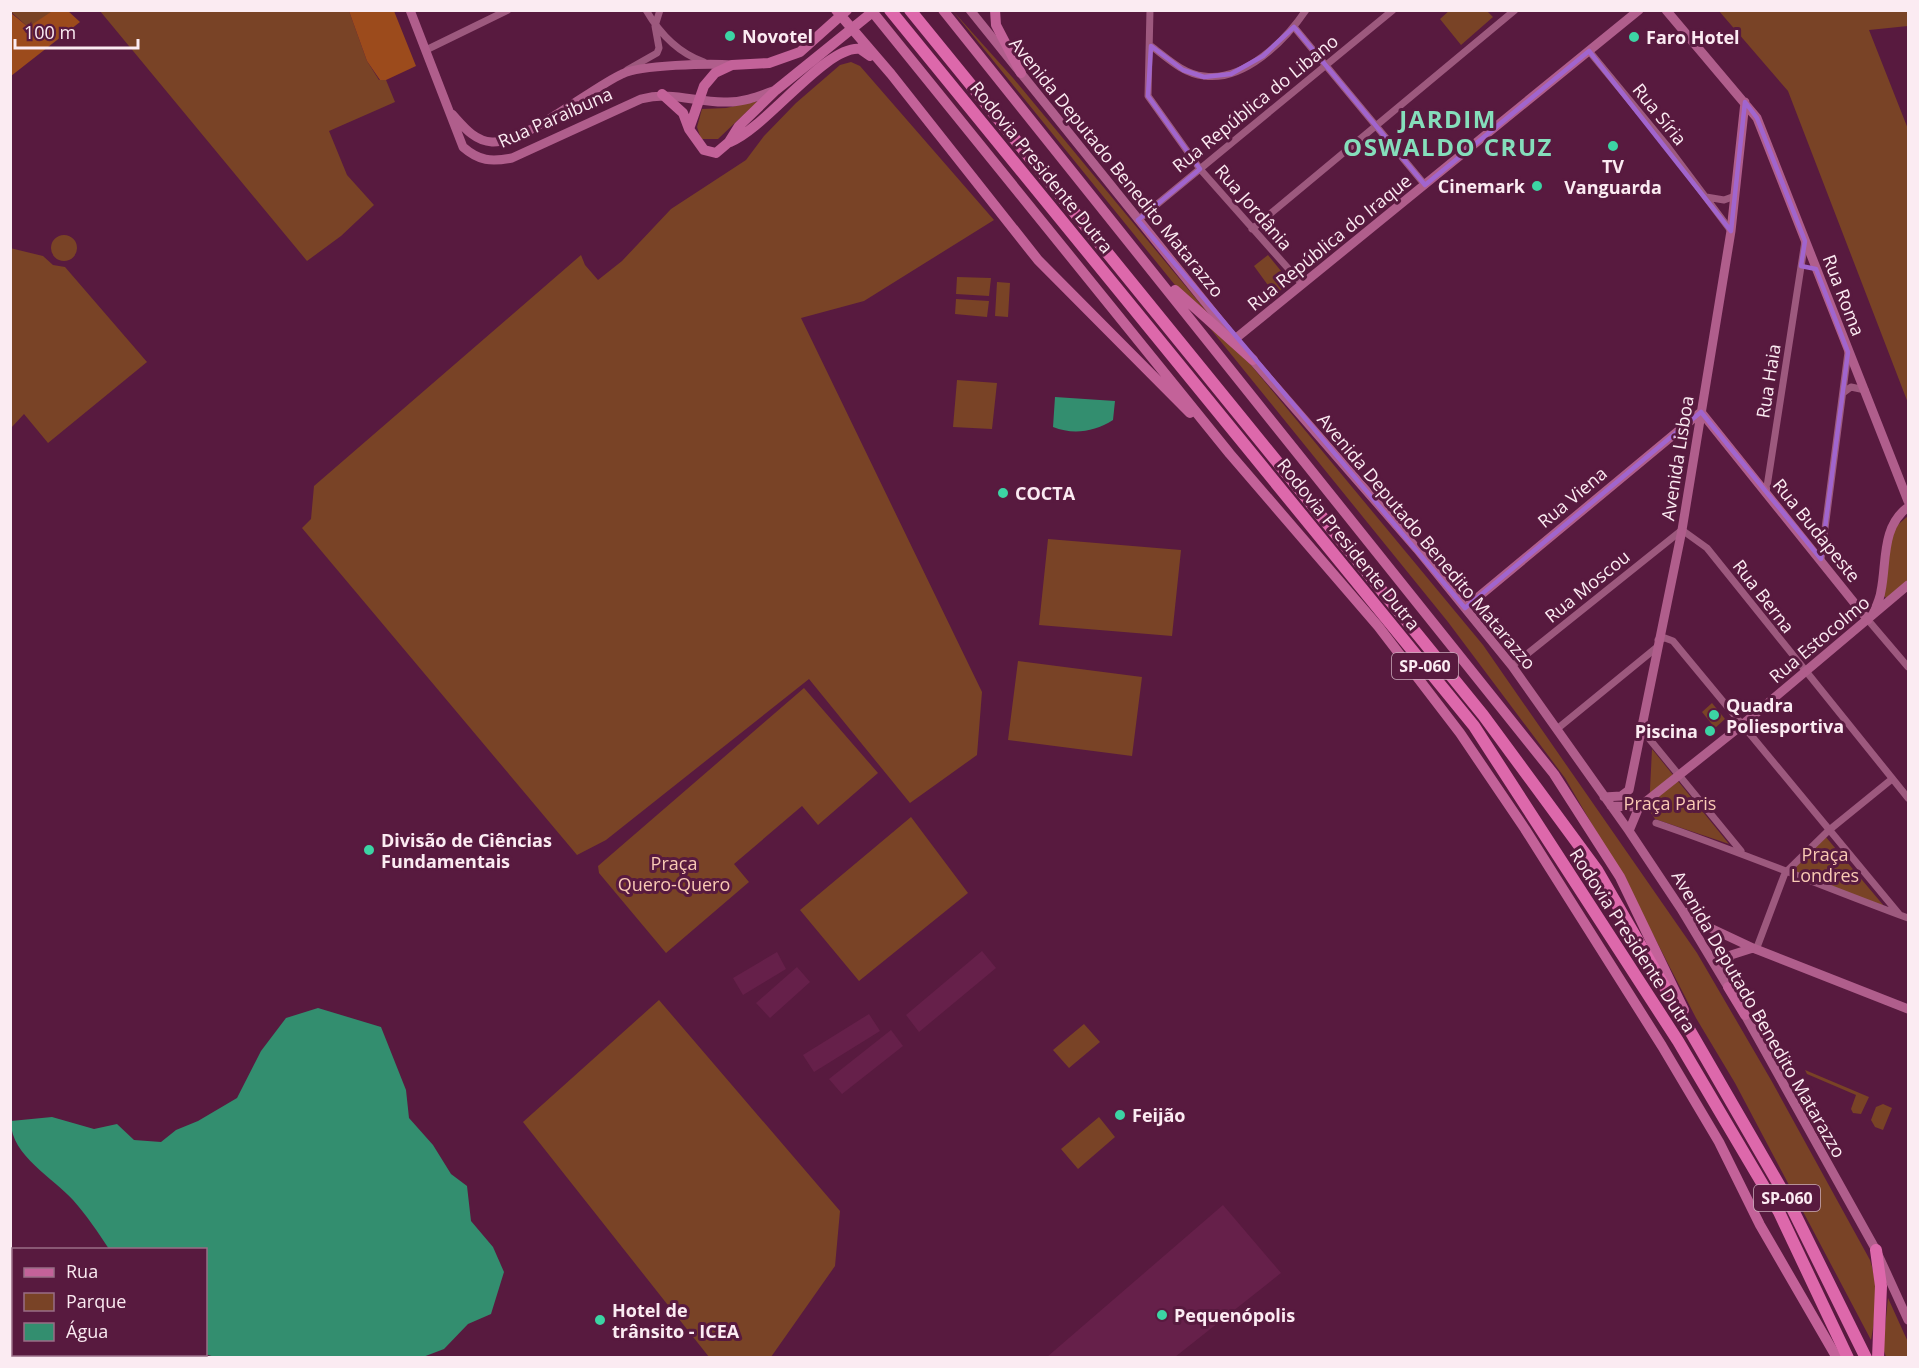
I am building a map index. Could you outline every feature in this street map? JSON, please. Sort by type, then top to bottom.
[{"type":"highway","name":"Rodovia Presidente Dutra","points":[[890,10],[1474,726],[1678,1041],[1779,1212],[1848,1358]]},
{"type":"highway","name":"Rodovia Presidente Dutra","points":[[910,10],[1483,715],[1597,870],[1788,1202],[1866,1358]]},
{"type":"highway","points":[[1876,1250],[1881,1286],[1878,1358]]},
{"type":"main road","points":[[410,10],[446,108]]},
{"type":"main road","points":[[729,142],[739,126],[776,90],[852,30],[873,10],[1230,454],[1378,626],[1460,733],[1519,820],[1662,1046],[1719,1142],[1760,1225],[1837,1358]]},
{"type":"main road","points":[[944,10],[1554,774],[1620,877],[1699,1044]]},
{"type":"main road","name":"Avenida Deputado Benedito Matarazzo","points":[[970,10],[1235,339],[1417,549],[1512,666],[1629,831],[1681,909],[1745,1015],[1876,1250],[1908,1320]]},
{"type":"main road","points":[[994,10],[996,25],[1021,73]]},
{"type":"main road","name":"Rua República do Iraque","points":[[1235,339],[1639,10]]},
{"type":"main road","name":"Rua Roma","points":[[1666,10],[1757,118],[1908,501]]},
{"type":"main road","points":[[841,12],[852,30],[891,74],[1038,260],[1230,454]]},
{"type":"main road","name":"Rua Paraibuna","points":[[446,108],[472,136],[491,142],[506,140],[573,105],[623,73],[707,63],[732,65],[769,63],[791,56],[800,52],[841,12]]},
{"type":"main road","points":[[662,94],[683,113],[689,129],[704,150],[716,153],[729,142],[748,133],[780,102],[843,51],[860,49],[891,74]]},
{"type":"main road","points":[[689,129],[708,78],[732,65]]},
{"type":"main road","name":"Rua Paraibuna","points":[[446,108],[463,147],[474,157],[493,162],[512,158],[619,107],[662,94],[724,103],[747,100],[776,90]]},
{"type":"main road","name":"Avenida Lisboa","points":[[1604,797],[1621,796],[1629,790],[1642,730],[1657,644],[1682,530],[1731,231],[1745,102]]},
{"type":"main road","points":[[1151,269],[1253,360]]},
{"type":"main road","name":"Rua Budapeste","points":[[1701,412],[1870,618]]},
{"type":"main road","name":"Rua Viena","points":[[1465,608],[1701,412]]},
{"type":"main road","points":[[1870,618],[1881,592],[1892,524],[1908,501]]},
{"type":"main road","name":"Rua Estocolmo","points":[[1639,807],[1742,725],[1908,585]]},
{"type":"main road","points":[[1611,806],[1639,807],[1629,831]]},
{"type":"main road","points":[[1681,909],[1704,925],[1754,949],[1908,1009]]},
{"type":"main road","points":[[1728,987],[1725,973],[1731,955],[1754,949]]},
{"type":"main road","points":[[1814,1316],[1831,1358]]},
{"type":"street","points":[[426,50],[508,10]]},
{"type":"street","points":[[646,10],[656,26],[682,52],[707,63]]},
{"type":"street","points":[[656,26],[660,10]]},
{"type":"street","points":[[1151,46],[1183,70],[1204,77],[1231,74],[1263,56],[1294,27],[1306,10]]},
{"type":"street","name":"Rua República do Libano","points":[[1138,220],[1393,10]]},
{"type":"street","points":[[1252,229],[1515,10]]},
{"type":"street","name":"Rua Jordânia","points":[[1149,12],[1151,46],[1147,77],[1148,96],[1200,169],[1302,284]]},
{"type":"street","name":"Rua Paraibuna","points":[[623,73],[657,53],[659,48],[656,26]]},
{"type":"street","points":[[1294,27],[1378,125],[1425,185]]},
{"type":"street","name":"Rua Síria","points":[[1590,51],[1731,231]]},
{"type":"street","points":[[1706,197],[1724,200],[1735,195]]},
{"type":"street","name":"Rua Haia","points":[[1766,493],[1805,242]]},
{"type":"street","points":[[1800,274],[1809,268],[1816,268]]},
{"type":"street","points":[[1821,559],[1848,352]]},
{"type":"street","points":[[1843,393],[1851,387],[1865,390]]},
{"type":"street","name":"Rua Moscou","points":[[1512,666],[1682,530]]},
{"type":"street","name":"Rua Berna","points":[[1682,530],[1707,548],[1908,798]]},
{"type":"street","name":"Rua Budapeste","points":[[1870,618],[1908,668]]},
{"type":"street","points":[[1557,729],[1657,644],[1665,638],[1673,641],[1899,914]]},
{"type":"street","points":[[1642,730],[1743,852]]},
{"type":"street","points":[[1754,949],[1785,873],[1828,831],[1892,779]]},
{"type":"street","points":[[1656,823],[1743,852],[1785,873],[1908,918]]},
{"type":"highlighted area","points":[[1294,27],[1425,185],[1589,51],[1731,231],[1745,102],[1757,118],[1805,241],[1801,266],[1816,269],[1848,352],[1821,559],[1701,412],[1465,608],[1138,220],[1200,169],[1148,96],[1151,46],[1183,70],[1204,77],[1231,74],[1263,56]]},
{"type":"shaded area","points":[[54,10],[68,11],[80,22],[11,76],[11,13],[28,27]]},
{"type":"shaded area","points":[[349,11],[394,11],[416,66],[386,80],[380,80],[367,61]]},
{"type":"shaded area","points":[[982,951],[996,968],[919,1032],[906,1015]]},
{"type":"shaded area","points":[[777,952],[786,969],[743,995],[733,978]]},
{"type":"shaded area","points":[[797,967],[810,982],[770,1018],[756,1003]]},
{"type":"shaded area","points":[[869,1014],[880,1031],[814,1072],[803,1055]]},
{"type":"shaded area","points":[[891,1030],[903,1046],[842,1094],[829,1079]]},
{"type":"shaded area","name":"Pequenópolis","points":[[1223,1205],[1281,1273],[1175,1357],[1047,1357]]},
{"type":"green space","points":[[1450,10],[1487,11],[1493,17],[1461,45],[1440,19]]},
{"type":"green space","points":[[10,11],[54,11],[28,27]]},
{"type":"green space","points":[[100,11],[349,11],[367,61],[379,80],[386,80],[395,102],[329,131],[347,175],[374,205],[341,236],[307,261]]},
{"type":"green space","points":[[953,11],[1013,78],[1483,645],[1697,953],[1771,1080],[1870,1260],[1875,1280],[1876,1300],[1871,1340],[1735,1083],[1696,1018],[1628,886],[1565,778],[1448,622]]},
{"type":"green space","points":[[1719,11],[1908,11],[1908,26],[1869,30],[1908,129],[1908,403],[1788,91]]},
{"type":"green space","points":[[851,62],[860,66],[994,220],[864,301],[801,318],[982,692],[977,755],[910,803],[809,679],[606,840],[577,855],[302,528],[311,519],[314,486],[581,255],[585,265],[598,280],[622,261],[671,209],[746,160],[764,136],[796,103],[840,65]]},
{"type":"green space","points":[[758,101],[718,139],[701,139],[697,127],[702,109],[726,108]]},
{"type":"green space","points":[[64,235],[73,239],[77,248],[73,257],[64,261],[55,257],[51,248],[55,239]]},
{"type":"green space","points":[[10,248],[43,256],[53,265],[65,267],[147,362],[48,443],[24,414],[11,428]]},
{"type":"green space","points":[[1268,255],[1290,282],[1275,295],[1254,266]]},
{"type":"green space","points":[[957,277],[991,278],[989,296],[956,294]]},
{"type":"green space","points":[[997,282],[1010,283],[1008,317],[995,316]]},
{"type":"green space","points":[[956,299],[989,301],[987,317],[955,314]]},
{"type":"green space","points":[[957,380],[997,383],[992,429],[953,427]]},
{"type":"green space","points":[[1908,516],[1908,582],[1888,600],[1884,596],[1885,569],[1893,529]]},
{"type":"green space","points":[[1048,539],[1181,550],[1172,636],[1039,625]]},
{"type":"green space","points":[[1018,661],[1142,677],[1132,756],[1008,740]]},
{"type":"green space","name":"Praça Quero-Quero","points":[[804,688],[878,773],[818,825],[802,806],[734,864],[749,882],[666,953],[599,873],[598,866]]},
{"type":"green space","name":"Quadra Poliesportiva","points":[[1712,703],[1725,719],[1715,728],[1702,712]]},
{"type":"green space","name":"Praça Paris","points":[[1652,749],[1729,844],[1655,819],[1649,810]]},
{"type":"green space","points":[[911,817],[968,893],[859,981],[800,910]]},
{"type":"green space","name":"Praça Londres","points":[[1825,836],[1884,906],[1790,873]]},
{"type":"green space","points":[[659,1000],[840,1211],[835,1266],[771,1357],[709,1357],[523,1122]]},
{"type":"green space","points":[[1084,1024],[1100,1042],[1069,1068],[1053,1050]]},
{"type":"green space","points":[[1805,1070],[1869,1097],[1861,1114],[1853,1113],[1851,1109],[1856,1095],[1807,1074]]},
{"type":"green space","points":[[1883,1104],[1892,1108],[1883,1130],[1875,1127],[1871,1120],[1876,1107]]},
{"type":"green space","points":[[1099,1117],[1115,1137],[1078,1169],[1061,1149]]},
{"type":"green space","points":[[1888,1298],[1908,1342],[1908,1357],[1886,1357],[1883,1348]]},
{"type":"water","points":[[1055,397],[1115,401],[1113,420],[1091,430],[1083,431],[1068,431],[1053,427]]},
{"type":"water","points":[[318,1008],[381,1027],[406,1090],[409,1118],[433,1145],[451,1174],[467,1186],[471,1221],[493,1247],[504,1272],[491,1314],[468,1324],[444,1349],[423,1357],[218,1358],[207,1355],[207,1248],[108,1248],[73,1200],[34,1165],[18,1145],[11,1121],[52,1117],[94,1129],[117,1124],[134,1140],[161,1142],[176,1130],[198,1121],[237,1098],[261,1051],[286,1018]]},
{"type":"place","name":"Novotel","points":[[730,36]]},
{"type":"place","name":"Faro Hotel","points":[[1634,37]]},
{"type":"place","name":"TV Vanguarda","points":[[1613,146]]},
{"type":"place","name":"Cinemark","points":[[1537,186]]},
{"type":"place","name":"COCTA","points":[[1003,493]]},
{"type":"place","name":"Quadra Poliesportiva","points":[[1714,715]]},
{"type":"place","name":"Piscina","points":[[1710,731]]},
{"type":"place","name":"Divisão de Ciências Fundamentais","points":[[369,850]]},
{"type":"place","name":"Feijão","points":[[1120,1115]]},
{"type":"place","name":"Pequenópolis","points":[[1162,1315]]},
{"type":"place","name":"Hotel de trânsito - ICEA","points":[[600,1320]]},
{"type":"district","name":"JARDIM OSWALDO CRUZ","points":[[1448,132]]}]
